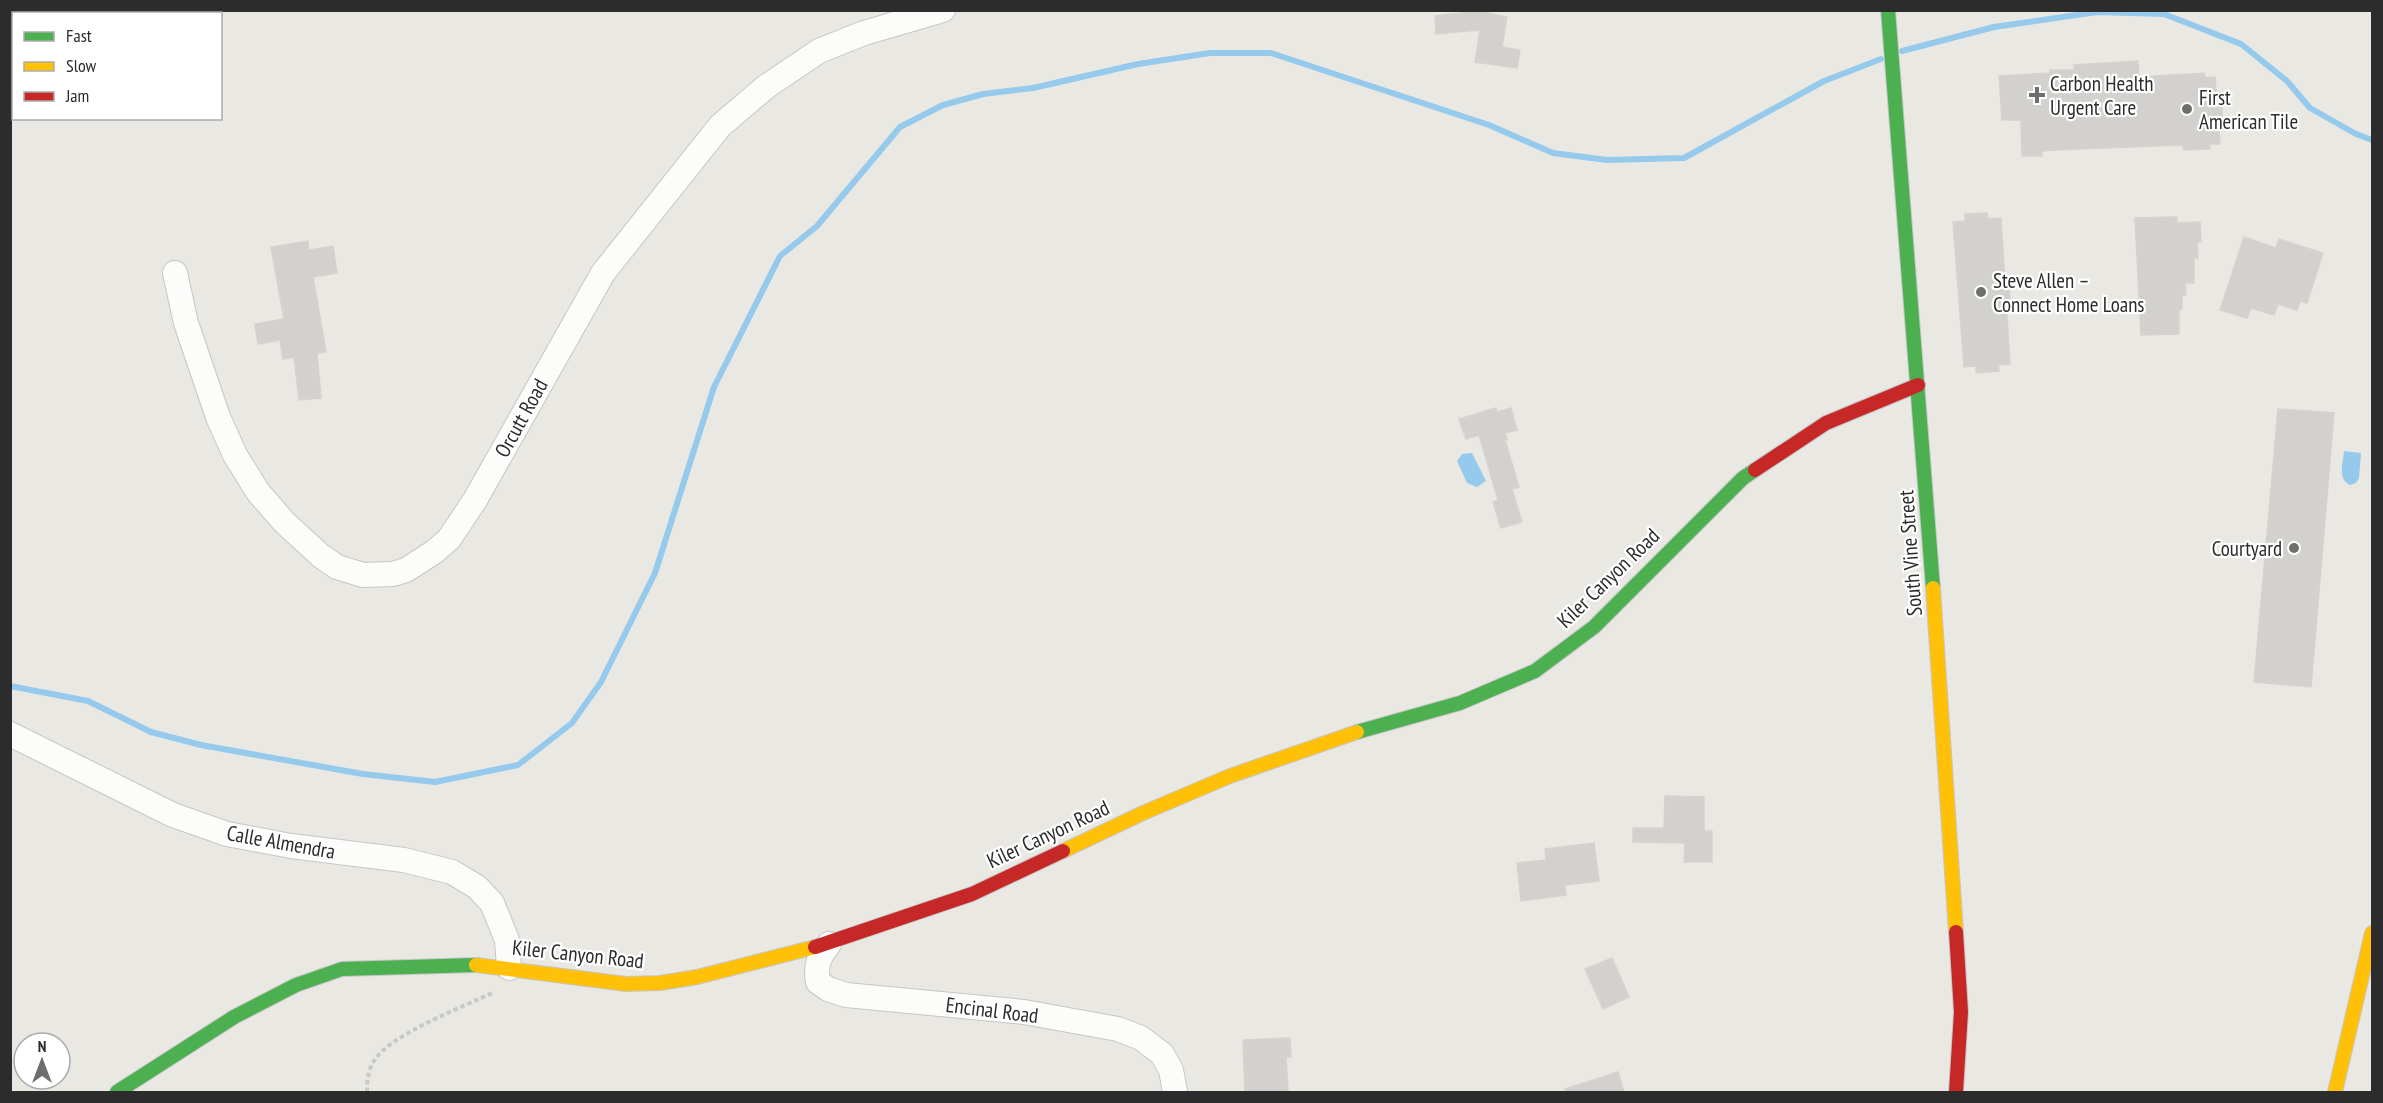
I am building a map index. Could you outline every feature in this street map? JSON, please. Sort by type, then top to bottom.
[{"type":"main road","name":"South Vine Street","points":[[1888,10],[1925,464],[1960,1012],[1956,1092]]},
{"type":"main road","name":"Kiler Canyon Road","points":[[117,1092],[234,1017],[296,985],[342,969],[461,964],[505,978],[626,984],[660,983],[697,977],[829,944],[972,894],[1143,813],[1230,776],[1358,732],[1460,703],[1535,671],[1594,627],[1743,478],[1826,423],[1918,385]]},
{"type":"main road","points":[[2335,1092],[2373,933]]},
{"type":"street","name":"Orcutt Road","points":[[175,273],[186,323],[218,417],[235,455],[258,492],[284,522],[321,556],[337,567],[363,575],[393,574],[406,570],[449,539],[475,500],[603,273],[720,126],[767,86],[819,51],[864,33],[944,10]]},
{"type":"street","name":"Calle Almendra","points":[[10,734],[173,815],[227,834],[291,846],[404,860],[452,872],[477,887],[492,903],[507,940],[505,978]]},
{"type":"street","name":"Encinal Road","points":[[829,944],[817,960],[816,974],[818,982],[828,989],[846,995],[1024,1012],[1118,1029],[1141,1038],[1162,1054],[1171,1070],[1175,1092]]},
{"type":"path","points":[[367,1092],[367,1081],[374,1060],[392,1042],[505,978]]},
{"type":"water","points":[[2344,451],[2361,453],[2359,478],[2356,483],[2350,485],[2342,475]]},
{"type":"water","points":[[1472,453],[1486,481],[1477,487],[1467,483],[1457,461],[1462,454]]},
{"type":"building","points":[[1478,11],[1507,17],[1502,47],[1520,50],[1517,68],[1475,62],[1480,30],[1436,34],[1435,16]]},
{"type":"building","points":[[2138,61],[2139,77],[2204,73],[2205,78],[2215,77],[2216,92],[2221,92],[2223,130],[2219,130],[2220,144],[2210,144],[2210,149],[2184,150],[2183,145],[2042,151],[2042,156],[2022,156],[2021,120],[2002,120],[1999,76],[2050,73],[2050,70],[2074,70],[2074,65]]},
{"type":"building","points":[[1987,213],[1988,219],[2001,218],[2005,282],[2009,281],[2010,301],[2006,301],[2010,364],[1998,365],[1999,371],[1976,373],[1976,366],[1964,367],[1953,222],[1965,221],[1965,214]]},
{"type":"building","points":[[2177,217],[2177,223],[2200,222],[2201,242],[2197,242],[2198,258],[2194,258],[2194,283],[2185,283],[2186,295],[2182,295],[2182,309],[2179,310],[2179,334],[2141,335],[2135,218]]},
{"type":"building","points":[[2244,237],[2276,248],[2279,239],[2323,253],[2307,303],[2300,301],[2297,310],[2278,304],[2274,315],[2251,308],[2247,318],[2220,310]]},
{"type":"building","points":[[308,241],[309,250],[333,246],[337,273],[313,277],[326,352],[317,353],[321,398],[299,400],[294,357],[283,359],[280,340],[258,344],[255,324],[284,319],[271,247]]},
{"type":"building","points":[[1496,408],[1497,412],[1511,408],[1517,430],[1505,433],[1507,440],[1505,440],[1519,487],[1512,489],[1522,522],[1501,528],[1493,502],[1498,500],[1479,435],[1466,439],[1459,419]]},
{"type":"building","name":"Courtyard","points":[[2278,409],[2334,413],[2311,687],[2254,682]]},
{"type":"building","points":[[1665,796],[1704,797],[1704,831],[1712,831],[1712,862],[1684,862],[1685,843],[1633,842],[1633,828],[1664,828]]},
{"type":"building","points":[[1594,843],[1599,881],[1565,885],[1566,895],[1521,901],[1517,863],[1546,860],[1545,849]]},
{"type":"building","points":[[1612,958],[1629,997],[1603,1009],[1585,969]]},
{"type":"building","points":[[1290,1038],[1291,1057],[1286,1057],[1288,1092],[1245,1092],[1243,1040]]},
{"type":"building","points":[[1618,1072],[1624,1092],[1565,1092],[1565,1089]]},
{"type":"waterway","points":[[1902,51],[1994,27],[2097,12],[2164,14],[2241,44],[2287,81],[2310,108],[2356,134],[2372,140]]},
{"type":"waterway","points":[[10,686],[88,701],[151,732],[201,745],[363,774],[435,782],[518,765],[572,723],[601,682],[655,573],[714,387],[780,256],[817,226],[900,127],[943,105],[983,94],[1033,88],[1138,64],[1210,53],[1271,53],[1489,125],[1553,153],[1607,160],[1684,158],[1824,81],[1881,59]]},
{"type":"traffic: fast","points":[[1888,10],[1933,588]]},
{"type":"traffic: fast","points":[[1357,732],[1460,703],[1535,671],[1594,627],[1743,478],[1755,470]]},
{"type":"traffic: fast","points":[[117,1092],[234,1017],[296,985],[342,969],[476,965]]},
{"type":"traffic: slow","points":[[1933,588],[1956,932]]},
{"type":"traffic: slow","points":[[1063,851],[1143,813],[1230,776],[1357,732]]},
{"type":"traffic: slow","points":[[2335,1092],[2372,933]]},
{"type":"traffic: slow","points":[[476,965],[626,984],[660,983],[697,977],[815,947]]},
{"type":"traffic: jam","points":[[1755,470],[1826,423],[1918,385]]},
{"type":"traffic: jam","points":[[815,947],[972,894],[1063,851]]},
{"type":"traffic: jam","points":[[1956,932],[1961,1012],[1956,1092]]},
{"type":"place","name":"Carbon Health Urgent Care","points":[[2037,95]]},
{"type":"place","name":"First American Tile","points":[[2187,109]]},
{"type":"place","name":"Steve Allen – Connect Home Loans","points":[[1981,292]]},
{"type":"place","name":"Courtyard","points":[[2294,548]]}]
